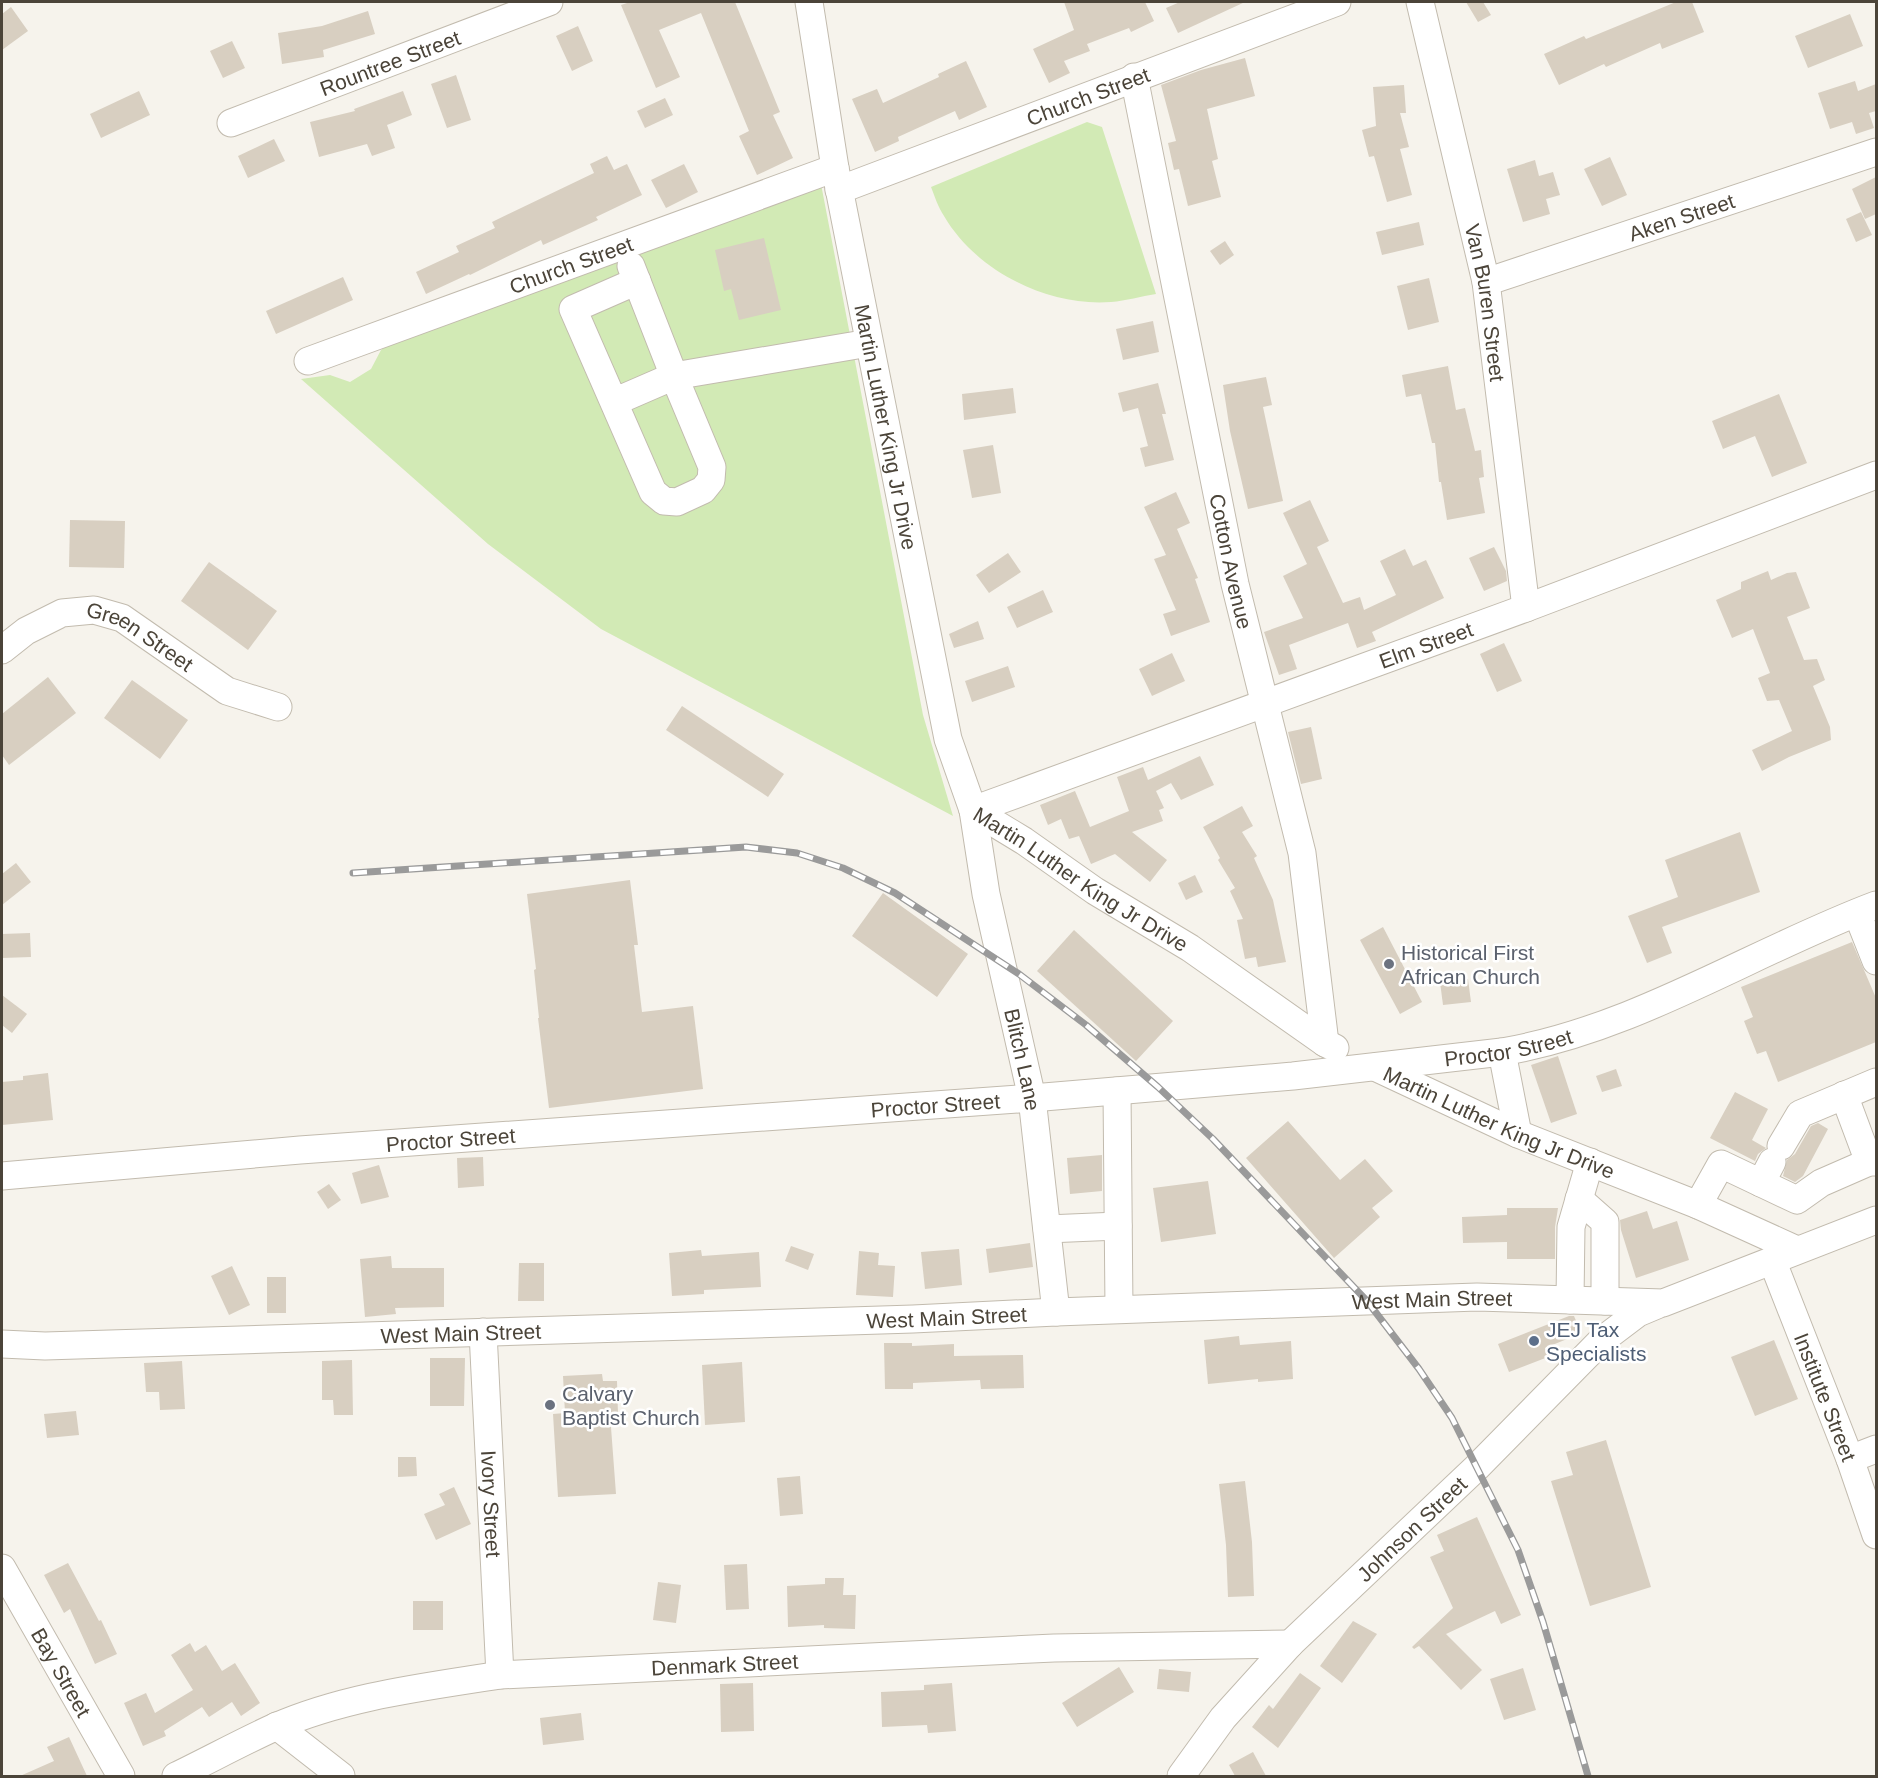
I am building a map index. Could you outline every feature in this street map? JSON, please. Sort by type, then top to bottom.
[{"type":"street","name":"Rountree Street","points":[[231,123],[549,2]]},
{"type":"street","name":"Martin Luther King Jr Drive","points":[[809,2],[837,179],[948,739],[973,810],[1024,841],[1095,891],[1190,948],[1325,1043],[1518,1134],[1698,1205],[1797,1250]]},
{"type":"street","name":"Church Street","points":[[308,361],[622,246],[837,179],[1134,78],[1337,2]]},
{"type":"street","name":"Van Buren Street","points":[[1420,2],[1485,282],[1526,608]]},
{"type":"street","name":"Cotton Avenue","points":[[1134,78],[1235,584],[1302,853],[1325,1043]]},
{"type":"street","name":"Aken Street","points":[[1485,282],[1876,152]]},
{"type":"street","points":[[622,246],[637,281],[674,376],[712,467],[711,480],[703,490],[677,502],[664,501],[654,492],[573,309],[637,281]]},
{"type":"street","points":[[614,402],[674,376],[869,343]]},
{"type":"street","name":"Elm Street","points":[[973,810],[1526,608],[1876,475]]},
{"type":"street","name":"Green Street","points":[[2,650],[26,631],[62,613],[94,610],[122,618],[227,691],[278,707]]},
{"type":"street","name":"Blitch Lane","points":[[973,810],[986,894],[1032,1098],[1056,1312]]},
{"type":"street","points":[[1867,909],[1876,961]]},
{"type":"street","name":"Proctor Street","points":[[2,1176],[300,1150],[1117,1091],[1375,1067],[1502,1052],[1531,1047],[1606,1025],[1867,909]]},
{"type":"street","points":[[1502,1052],[1518,1134]]},
{"type":"street","points":[[1771,1164],[1800,1114],[1876,1083]]},
{"type":"street","points":[[1117,1091],[1119,1310]]},
{"type":"street","points":[[1771,1164],[1797,1200],[1821,1183],[1873,1162],[1844,1095]]},
{"type":"street","points":[[1570,1288],[1570,1227],[1590,1162]]},
{"type":"street","points":[[1698,1205],[1721,1164],[1771,1164]]},
{"type":"street","points":[[1579,1199],[1605,1222],[1605,1289]]},
{"type":"street","name":"West Main Street","points":[[2,1344],[45,1346],[913,1319],[1477,1297],[1570,1288],[1605,1289],[1663,1303],[1876,1220]]},
{"type":"street","points":[[1047,1229],[1119,1226]]},
{"type":"street","name":"Institute Street","points":[[1772,1260],[1850,1460],[1876,1535]]},
{"type":"street","name":"Johnson Street","points":[[1181,1776],[1223,1718],[1290,1644],[1477,1467],[1601,1341],[1638,1313],[1663,1303]]},
{"type":"street","name":"Ivory Street","points":[[483,1332],[500,1675]]},
{"type":"street","points":[[1850,1460],[1876,1449]]},
{"type":"street","name":"Bay Street","points":[[2,1568],[121,1776]]},
{"type":"street","name":"Denmark Street","points":[[176,1776],[277,1726],[343,1704],[413,1689],[500,1675],[1054,1648],[1290,1644]]},
{"type":"street","points":[[277,1726],[341,1776]]},
{"type":"green space","points":[[1087,122],[1102,127],[1156,294],[1117,301],[1087,302],[1063,298],[1016,282],[994,269],[958,236],[937,202],[931,187]]},
{"type":"green space","points":[[821,184],[923,715],[953,816],[601,629],[488,544],[301,379],[330,375],[350,382],[371,369],[381,350],[394,340]]},
{"type":"building","points":[[630,2],[735,2],[780,112],[773,115],[793,158],[757,175],[739,136],[749,131],[701,13],[659,30],[680,77],[656,88],[621,5]]},
{"type":"building","points":[[1064,2],[1145,2],[1154,21],[1131,32],[1129,28],[1087,44],[1090,51],[1064,61],[1070,73],[1049,83],[1033,49],[1074,30]]},
{"type":"building","points":[[1180,2],[1245,2],[1178,33],[1166,8]]},
{"type":"building","points":[[1466,2],[1483,2],[1491,15],[1478,22]]},
{"type":"building","points":[[1676,2],[1692,2],[1704,32],[1662,49],[1660,43],[1606,67],[1604,64],[1559,85],[1544,54],[1584,36],[1586,39]]},
{"type":"building","points":[[11,7],[28,31],[2,50],[2,14]]},
{"type":"building","points":[[368,11],[375,34],[323,50],[324,57],[282,64],[278,33],[322,26]]},
{"type":"building","points":[[1850,14],[1863,46],[1808,68],[1795,36]]},
{"type":"building","points":[[578,26],[593,61],[572,71],[556,36]]},
{"type":"building","points":[[232,41],[245,68],[223,78],[210,51]]},
{"type":"building","points":[[1245,58],[1255,96],[1207,109],[1218,159],[1212,161],[1221,197],[1188,206],[1179,169],[1174,170],[1168,143],[1176,141],[1161,85],[1201,70]]},
{"type":"building","points":[[966,61],[987,107],[959,120],[955,111],[898,137],[899,141],[875,152],[852,99],[877,89],[883,103],[939,77],[938,74]]},
{"type":"building","points":[[456,75],[471,120],[447,128],[431,84]]},
{"type":"building","points":[[1855,81],[1858,91],[1876,84],[1876,111],[1869,113],[1874,128],[1856,134],[1852,122],[1830,129],[1818,93]]},
{"type":"building","points":[[1404,85],[1406,113],[1400,113],[1409,147],[1400,149],[1412,195],[1387,202],[1374,156],[1369,157],[1362,130],[1376,126],[1373,87]]},
{"type":"building","points":[[139,91],[150,115],[101,138],[90,114]]},
{"type":"building","points":[[403,91],[412,115],[387,125],[395,148],[372,156],[367,144],[319,157],[310,122],[355,111],[354,109]]},
{"type":"building","points":[[665,98],[673,115],[645,128],[637,111]]},
{"type":"building","points":[[274,139],[285,161],[248,178],[238,156]]},
{"type":"building","points":[[607,156],[614,170],[627,164],[642,195],[596,217],[598,220],[543,245],[541,240],[426,294],[416,272],[459,252],[456,246],[495,228],[492,222],[594,173],[590,164]]},
{"type":"building","points":[[1610,157],[1627,195],[1602,206],[1584,169]]},
{"type":"building","points":[[1535,160],[1539,176],[1553,172],[1560,195],[1546,199],[1550,214],[1523,222],[1507,169]]},
{"type":"building","points":[[684,164],[698,192],[666,208],[651,180]]},
{"type":"building","points":[[1876,177],[1876,214],[1865,219],[1852,189]]},
{"type":"building","points":[[1861,212],[1872,235],[1856,242],[1846,219]]},
{"type":"building","points":[[1419,222],[1424,245],[1382,255],[1376,232]]},
{"type":"building","points":[[764,238],[781,310],[739,320],[731,289],[724,291],[715,250]]},
{"type":"building","points":[[1225,241],[1234,255],[1220,265],[1210,251]]},
{"type":"building","points":[[343,277],[353,300],[276,334],[266,311]]},
{"type":"building","points":[[1429,278],[1439,322],[1408,330],[1397,286]]},
{"type":"building","points":[[1153,321],[1159,352],[1123,360],[1116,329]]},
{"type":"building","points":[[1448,366],[1456,410],[1465,408],[1475,451],[1481,450],[1484,477],[1479,478],[1485,513],[1447,520],[1441,482],[1439,482],[1435,443],[1432,443],[1421,394],[1406,397],[1402,375]]},
{"type":"building","points":[[1266,377],[1272,405],[1263,407],[1283,501],[1248,509],[1230,431],[1223,385]]},
{"type":"building","points":[[1158,383],[1166,414],[1162,414],[1174,460],[1145,467],[1140,448],[1148,446],[1138,408],[1123,412],[1118,393]]},
{"type":"building","points":[[1013,388],[1016,413],[964,420],[962,394]]},
{"type":"building","points":[[1779,394],[1807,463],[1772,477],[1755,436],[1723,449],[1712,421]]},
{"type":"building","points":[[993,445],[1001,493],[972,498],[963,450]]},
{"type":"building","points":[[1176,492],[1190,523],[1177,529],[1198,578],[1195,579],[1210,622],[1171,636],[1163,614],[1176,610],[1154,559],[1166,555],[1144,507]]},
{"type":"building","points":[[1310,500],[1329,541],[1317,547],[1343,603],[1360,597],[1364,610],[1396,595],[1380,561],[1405,549],[1413,566],[1426,560],[1444,598],[1372,632],[1376,641],[1357,648],[1348,623],[1289,645],[1297,669],[1279,675],[1264,632],[1303,618],[1283,576],[1307,564],[1283,513]]},
{"type":"building","points":[[70,520],[125,521],[124,568],[69,567]]},
{"type":"building","points":[[1494,547],[1506,571],[1507,581],[1484,591],[1469,558]]},
{"type":"building","points":[[1008,553],[1021,572],[989,593],[976,575]]},
{"type":"building","points":[[209,562],[277,611],[248,650],[181,601]]},
{"type":"building","points":[[1768,571],[1771,580],[1796,572],[1810,608],[1787,617],[1804,660],[1817,659],[1825,680],[1813,686],[1830,727],[1831,740],[1762,771],[1752,750],[1792,731],[1779,700],[1767,701],[1758,678],[1770,673],[1753,629],[1732,638],[1716,600],[1741,589],[1741,582]]},
{"type":"building","points":[[1043,590],[1053,612],[1017,628],[1007,607]]},
{"type":"building","points":[[978,621],[984,639],[954,648],[949,634]]},
{"type":"building","points":[[1504,643],[1522,681],[1497,692],[1480,654]]},
{"type":"building","points":[[1172,653],[1185,681],[1152,696],[1139,669]]},
{"type":"building","points":[[1008,666],[1015,687],[972,702],[965,681]]},
{"type":"building","points":[[48,677],[76,713],[9,765],[2,755],[2,714]]},
{"type":"building","points":[[132,680],[188,720],[160,759],[104,718]]},
{"type":"building","points":[[682,706],[784,774],[768,797],[666,730]]},
{"type":"building","points":[[1311,727],[1322,779],[1301,784],[1288,732]]},
{"type":"building","points":[[1200,756],[1214,785],[1181,800],[1171,783],[1156,791],[1164,808],[1159,810],[1163,821],[1132,832],[1167,860],[1150,882],[1115,854],[1091,864],[1079,836],[1069,839],[1061,819],[1048,825],[1040,805],[1075,791],[1090,827],[1129,811],[1117,777],[1143,767],[1148,780]]},
{"type":"building","points":[[1242,806],[1253,826],[1242,832],[1257,856],[1254,858],[1273,900],[1286,962],[1258,967],[1256,957],[1245,959],[1237,920],[1243,919],[1230,891],[1235,888],[1218,860],[1220,858],[1203,827]]},
{"type":"building","points":[[1740,832],[1760,892],[1662,927],[1672,953],[1647,963],[1628,916],[1678,897],[1665,860]]},
{"type":"building","points":[[16,863],[31,882],[2,905],[2,874]]},
{"type":"building","points":[[1195,875],[1203,892],[1186,900],[1178,883]]},
{"type":"building","points":[[630,880],[638,945],[634,945],[642,1012],[693,1006],[703,1089],[549,1108],[527,894]]},
{"type":"building","points":[[883,893],[968,954],[937,997],[852,936]]},
{"type":"building","points":[[1383,927],[1422,1002],[1400,1014],[1360,940]]},
{"type":"building","points":[[1074,930],[1173,1021],[1136,1061],[1037,971]]},
{"type":"building","points":[[30,933],[31,957],[2,958],[2,934]]},
{"type":"building","points":[[1852,942],[1876,998],[1876,1042],[1778,1082],[1766,1051],[1757,1054],[1744,1021],[1753,1017],[1741,987]]},
{"type":"building","points":[[1468,979],[1471,1002],[1443,1005],[1440,982]]},
{"type":"building","points":[[2,995],[27,1014],[12,1033],[2,1025]]},
{"type":"building","points":[[1558,1056],[1577,1114],[1551,1123],[1531,1065]]},
{"type":"building","points":[[1616,1069],[1622,1086],[1602,1092],[1596,1076]]},
{"type":"building","points":[[48,1073],[53,1120],[2,1125],[2,1082],[23,1080],[23,1076]]},
{"type":"building","points":[[1735,1092],[1768,1109],[1752,1140],[1766,1148],[1758,1154],[1755,1161],[1710,1138]]},
{"type":"building","points":[[1288,1121],[1340,1180],[1365,1159],[1393,1191],[1372,1208],[1380,1217],[1334,1258],[1246,1158]]},
{"type":"building","points":[[1818,1123],[1828,1129],[1803,1176],[1795,1182],[1783,1176],[1787,1160],[1795,1154],[1811,1126]]},
{"type":"building","points":[[1102,1155],[1102,1191],[1070,1194],[1067,1158]]},
{"type":"building","points":[[483,1157],[484,1186],[458,1188],[457,1158]]},
{"type":"building","points":[[379,1165],[389,1197],[361,1204],[352,1173]]},
{"type":"building","points":[[1208,1181],[1216,1234],[1161,1242],[1153,1188]]},
{"type":"building","points":[[329,1184],[341,1200],[328,1209],[317,1192]]},
{"type":"building","points":[[1507,1208],[1558,1208],[1555,1227],[1555,1259],[1507,1259],[1507,1242],[1463,1243],[1462,1217],[1507,1215]]},
{"type":"building","points":[[1647,1211],[1653,1229],[1677,1221],[1689,1260],[1636,1278],[1620,1220]]},
{"type":"building","points":[[1030,1243],[1033,1267],[989,1273],[986,1249]]},
{"type":"building","points":[[791,1246],[814,1254],[808,1270],[785,1261]]},
{"type":"building","points":[[959,1249],[962,1285],[925,1289],[921,1252]]},
{"type":"building","points":[[701,1250],[702,1256],[759,1252],[761,1287],[704,1290],[704,1294],[672,1296],[669,1253]]},
{"type":"building","points":[[859,1251],[879,1253],[878,1265],[895,1266],[893,1297],[856,1295]]},
{"type":"building","points":[[391,1256],[392,1268],[444,1268],[444,1307],[395,1308],[396,1314],[365,1317],[360,1259]]},
{"type":"building","points":[[519,1263],[544,1263],[544,1301],[518,1301]]},
{"type":"building","points":[[232,1266],[250,1305],[229,1315],[211,1276]]},
{"type":"building","points":[[267,1277],[286,1277],[286,1313],[267,1313]]},
{"type":"building","points":[[1574,1316],[1580,1330],[1570,1333],[1572,1337],[1545,1348],[1548,1357],[1509,1372],[1498,1344]]},
{"type":"building","points":[[1239,1336],[1240,1345],[1291,1341],[1293,1379],[1258,1382],[1258,1379],[1208,1384],[1204,1340]]},
{"type":"building","points":[[1774,1340],[1798,1399],[1755,1416],[1731,1357]]},
{"type":"building","points":[[884,1343],[912,1343],[912,1346],[954,1344],[954,1356],[1023,1355],[1024,1388],[981,1389],[980,1380],[913,1383],[913,1389],[885,1389]]},
{"type":"building","points":[[430,1358],[465,1358],[464,1406],[430,1406]]},
{"type":"building","points":[[352,1360],[353,1415],[334,1415],[333,1400],[322,1400],[322,1361]]},
{"type":"building","points":[[182,1361],[185,1409],[160,1410],[159,1392],[146,1392],[144,1363]]},
{"type":"building","points":[[742,1362],[745,1422],[705,1425],[702,1365]]},
{"type":"building","points":[[602,1374],[603,1381],[617,1381],[618,1414],[610,1414],[616,1494],[558,1497],[553,1414],[565,1413],[563,1376]]},
{"type":"building","points":[[76,1411],[79,1435],[47,1438],[44,1414]]},
{"type":"building","points":[[1606,1440],[1651,1587],[1590,1606],[1551,1481],[1573,1475],[1566,1452]]},
{"type":"building","points":[[398,1457],[416,1457],[417,1476],[398,1477]]},
{"type":"building","points":[[800,1476],[803,1514],[780,1516],[777,1478]]},
{"type":"building","points":[[1245,1481],[1252,1542],[1254,1596],[1228,1597],[1226,1545],[1219,1484]]},
{"type":"building","points":[[454,1487],[471,1524],[436,1540],[424,1514],[445,1505],[439,1494]]},
{"type":"building","points":[[1477,1517],[1521,1615],[1501,1624],[1495,1611],[1446,1634],[1482,1670],[1461,1690],[1419,1646],[1414,1649],[1412,1647],[1453,1608],[1430,1557],[1444,1551],[1437,1535]]},
{"type":"building","points":[[68,1563],[99,1621],[101,1620],[117,1654],[95,1664],[70,1609],[64,1613],[44,1575]]},
{"type":"building","points":[[747,1564],[749,1609],[726,1610],[724,1565]]},
{"type":"building","points":[[825,1578],[844,1578],[843,1595],[856,1595],[855,1629],[824,1628],[824,1625],[788,1627],[787,1586],[825,1584]]},
{"type":"building","points":[[658,1582],[681,1585],[676,1623],[653,1620]]},
{"type":"building","points":[[413,1601],[443,1601],[443,1630],[413,1630]]},
{"type":"building","points":[[1353,1621],[1377,1634],[1342,1683],[1320,1666]]},
{"type":"building","points":[[190,1643],[195,1652],[206,1645],[222,1671],[235,1663],[260,1703],[241,1716],[232,1702],[209,1717],[202,1707],[164,1731],[166,1736],[143,1746],[124,1703],[146,1693],[155,1713],[193,1690],[171,1655]]},
{"type":"building","points":[[1119,1667],[1134,1692],[1077,1727],[1062,1703]]},
{"type":"building","points":[[1523,1668],[1536,1710],[1504,1720],[1490,1679]]},
{"type":"building","points":[[1159,1669],[1191,1672],[1189,1692],[1157,1689]]},
{"type":"building","points":[[1300,1673],[1321,1688],[1278,1748],[1252,1727],[1269,1705],[1273,1709]]},
{"type":"building","points":[[753,1683],[754,1731],[721,1732],[720,1684]]},
{"type":"building","points":[[952,1683],[956,1731],[928,1733],[927,1725],[882,1727],[881,1692],[924,1690],[924,1685]]},
{"type":"building","points":[[581,1713],[584,1740],[543,1745],[540,1718]]},
{"type":"building","points":[[69,1737],[87,1776],[20,1776],[54,1761],[47,1747]]},
{"type":"building","points":[[1253,1752],[1266,1776],[1235,1776],[1229,1765]]},
{"type":"railway","points":[[353,873],[746,847],[797,853],[843,868],[895,893],[1019,974],[1086,1025],[1158,1087],[1213,1139],[1367,1301],[1419,1369],[1452,1418],[1518,1550],[1543,1622],[1588,1776]]},
{"type":"place","name":"Historical First African Church","points":[[1389,964]]},
{"type":"place","name":"JEJ Tax Specialists","points":[[1534,1341]]},
{"type":"place","name":"Calvary Baptist Church","points":[[550,1405]]}]
